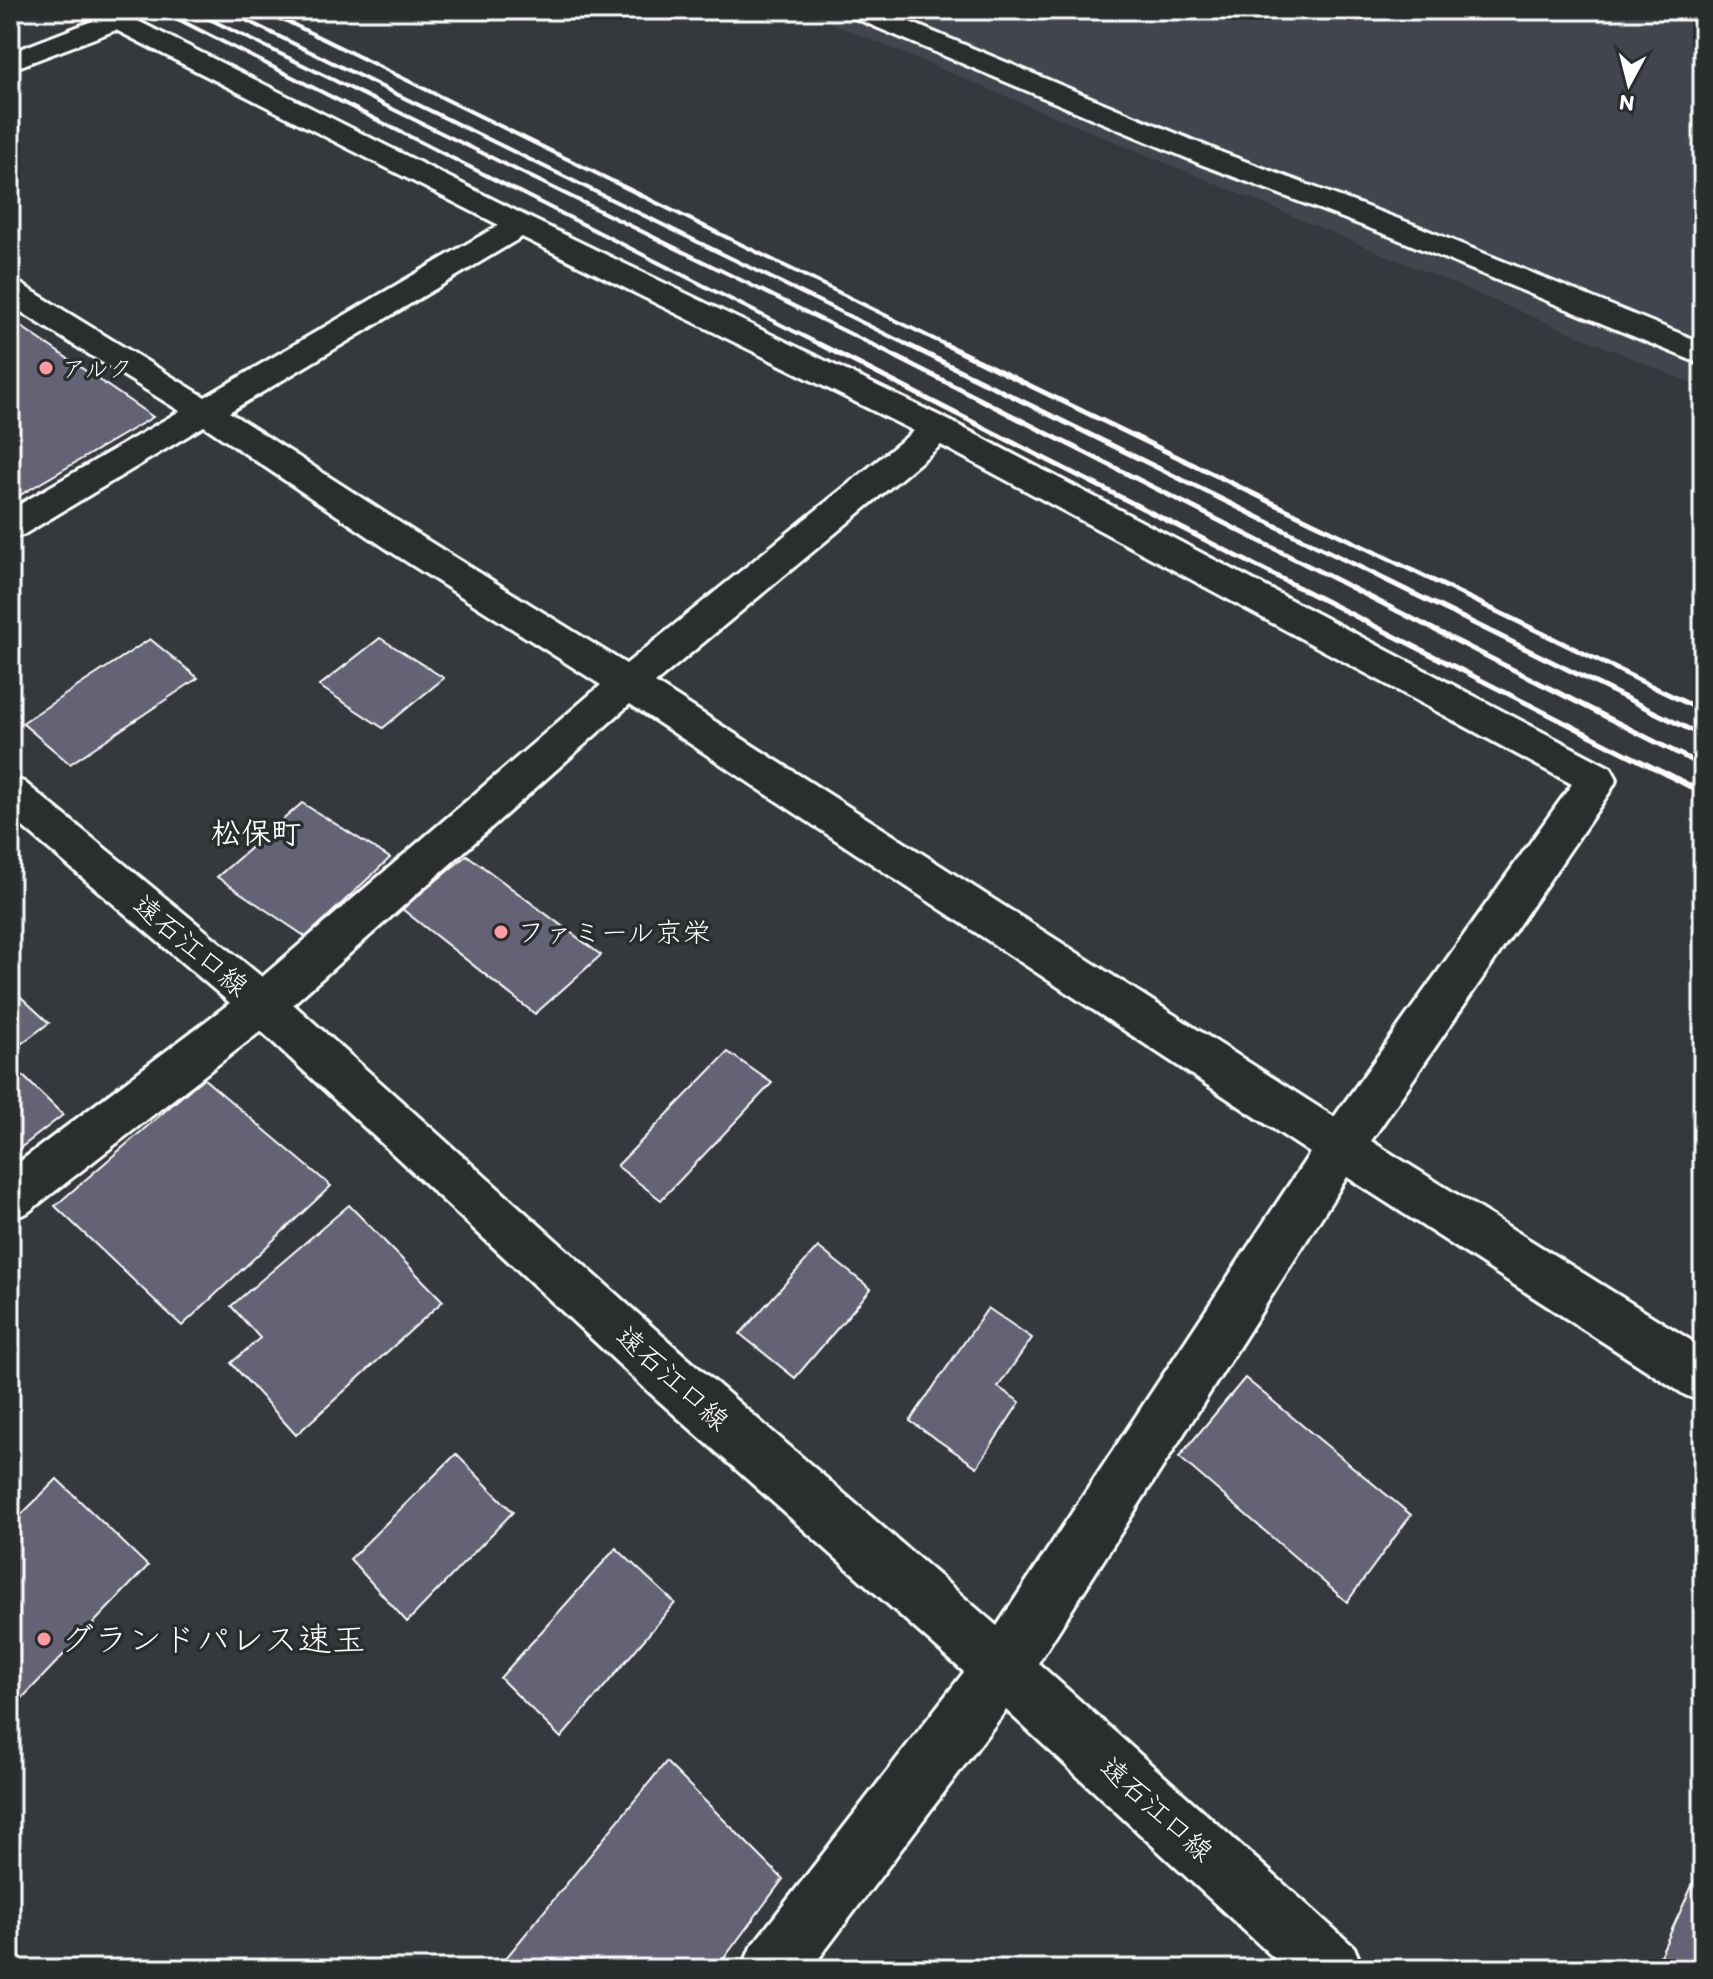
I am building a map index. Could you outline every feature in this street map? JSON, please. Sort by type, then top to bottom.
[{"type":"street","points":[[859,10],[1213,159],[1401,230],[1703,355]]},
{"type":"street","points":[[10,62],[106,15],[521,225],[938,429],[1597,779],[1340,1147],[1002,1668],[773,1969]]},
{"type":"street","points":[[10,526],[521,225]]},
{"type":"street","points":[[10,291],[206,412],[1340,1147],[1703,1377]]},
{"type":"street","points":[[10,1197],[262,1004],[628,684],[938,429]]},
{"type":"street","name":"遠石江口線","points":[[10,793],[262,1004],[667,1374],[1002,1668],[1332,1969]]},
{"type":"shaded area","points":[[800,10],[1703,10],[1703,388]]},
{"type":"building","name":"アルク","points":[[10,319],[153,417],[10,501]]},
{"type":"building","points":[[380,638],[444,678],[383,728],[319,686]]},
{"type":"building","points":[[150,639],[198,678],[70,764],[22,723]]},
{"type":"building","points":[[302,803],[390,858],[306,937],[217,877]]},
{"type":"building","name":"ファミール京栄","points":[[467,855],[601,955],[535,1014],[402,909]]},
{"type":"building","points":[[10,987],[49,1023],[10,1052]]},
{"type":"building","points":[[728,1052],[772,1083],[661,1200],[617,1166]]},
{"type":"building","points":[[15,1068],[63,1115],[10,1156],[10,1072]]},
{"type":"building","points":[[203,1078],[331,1186],[182,1326],[55,1206]]},
{"type":"building","points":[[349,1205],[443,1301],[296,1435],[231,1363],[260,1338],[231,1306]]},
{"type":"building","points":[[818,1247],[871,1289],[795,1378],[740,1334]]},
{"type":"building","points":[[988,1308],[1032,1338],[998,1387],[1020,1402],[977,1467],[910,1421]]},
{"type":"building","points":[[1245,1378],[1411,1515],[1347,1602],[1179,1457]]},
{"type":"building","points":[[456,1454],[513,1512],[407,1622],[350,1559]]},
{"type":"building","name":"グランドパレス速玉","points":[[57,1479],[148,1566],[10,1711],[10,1526]]},
{"type":"building","points":[[616,1548],[675,1603],[561,1738],[500,1678]]},
{"type":"building","points":[[666,1762],[783,1879],[716,1969],[497,1969]]},
{"type":"building","points":[[1703,1862],[1703,1969],[1670,1969],[1658,1960]]},
{"type":"railway","points":[[160,10],[823,346]]},
{"type":"railway","points":[[191,10],[873,345]]},
{"type":"railway","points":[[225,10],[910,346]]},
{"type":"railway","points":[[264,10],[948,346]]},
{"type":"railway","points":[[819,344],[1670,776]]},
{"type":"railway","points":[[906,344],[1703,736]]},
{"type":"railway","points":[[944,344],[1703,711]]},
{"type":"railway","points":[[873,345],[1703,766]]},
{"type":"railway","points":[[1667,774],[1703,793]]},
{"type":"place","name":"アルク","points":[[46,368]]},
{"type":"place","name":"ファミール京栄","points":[[501,932]]},
{"type":"place","name":"グランドパレス速玉","points":[[44,1639]]},
{"type":"district","name":"松保町","points":[[256,832]]}]
